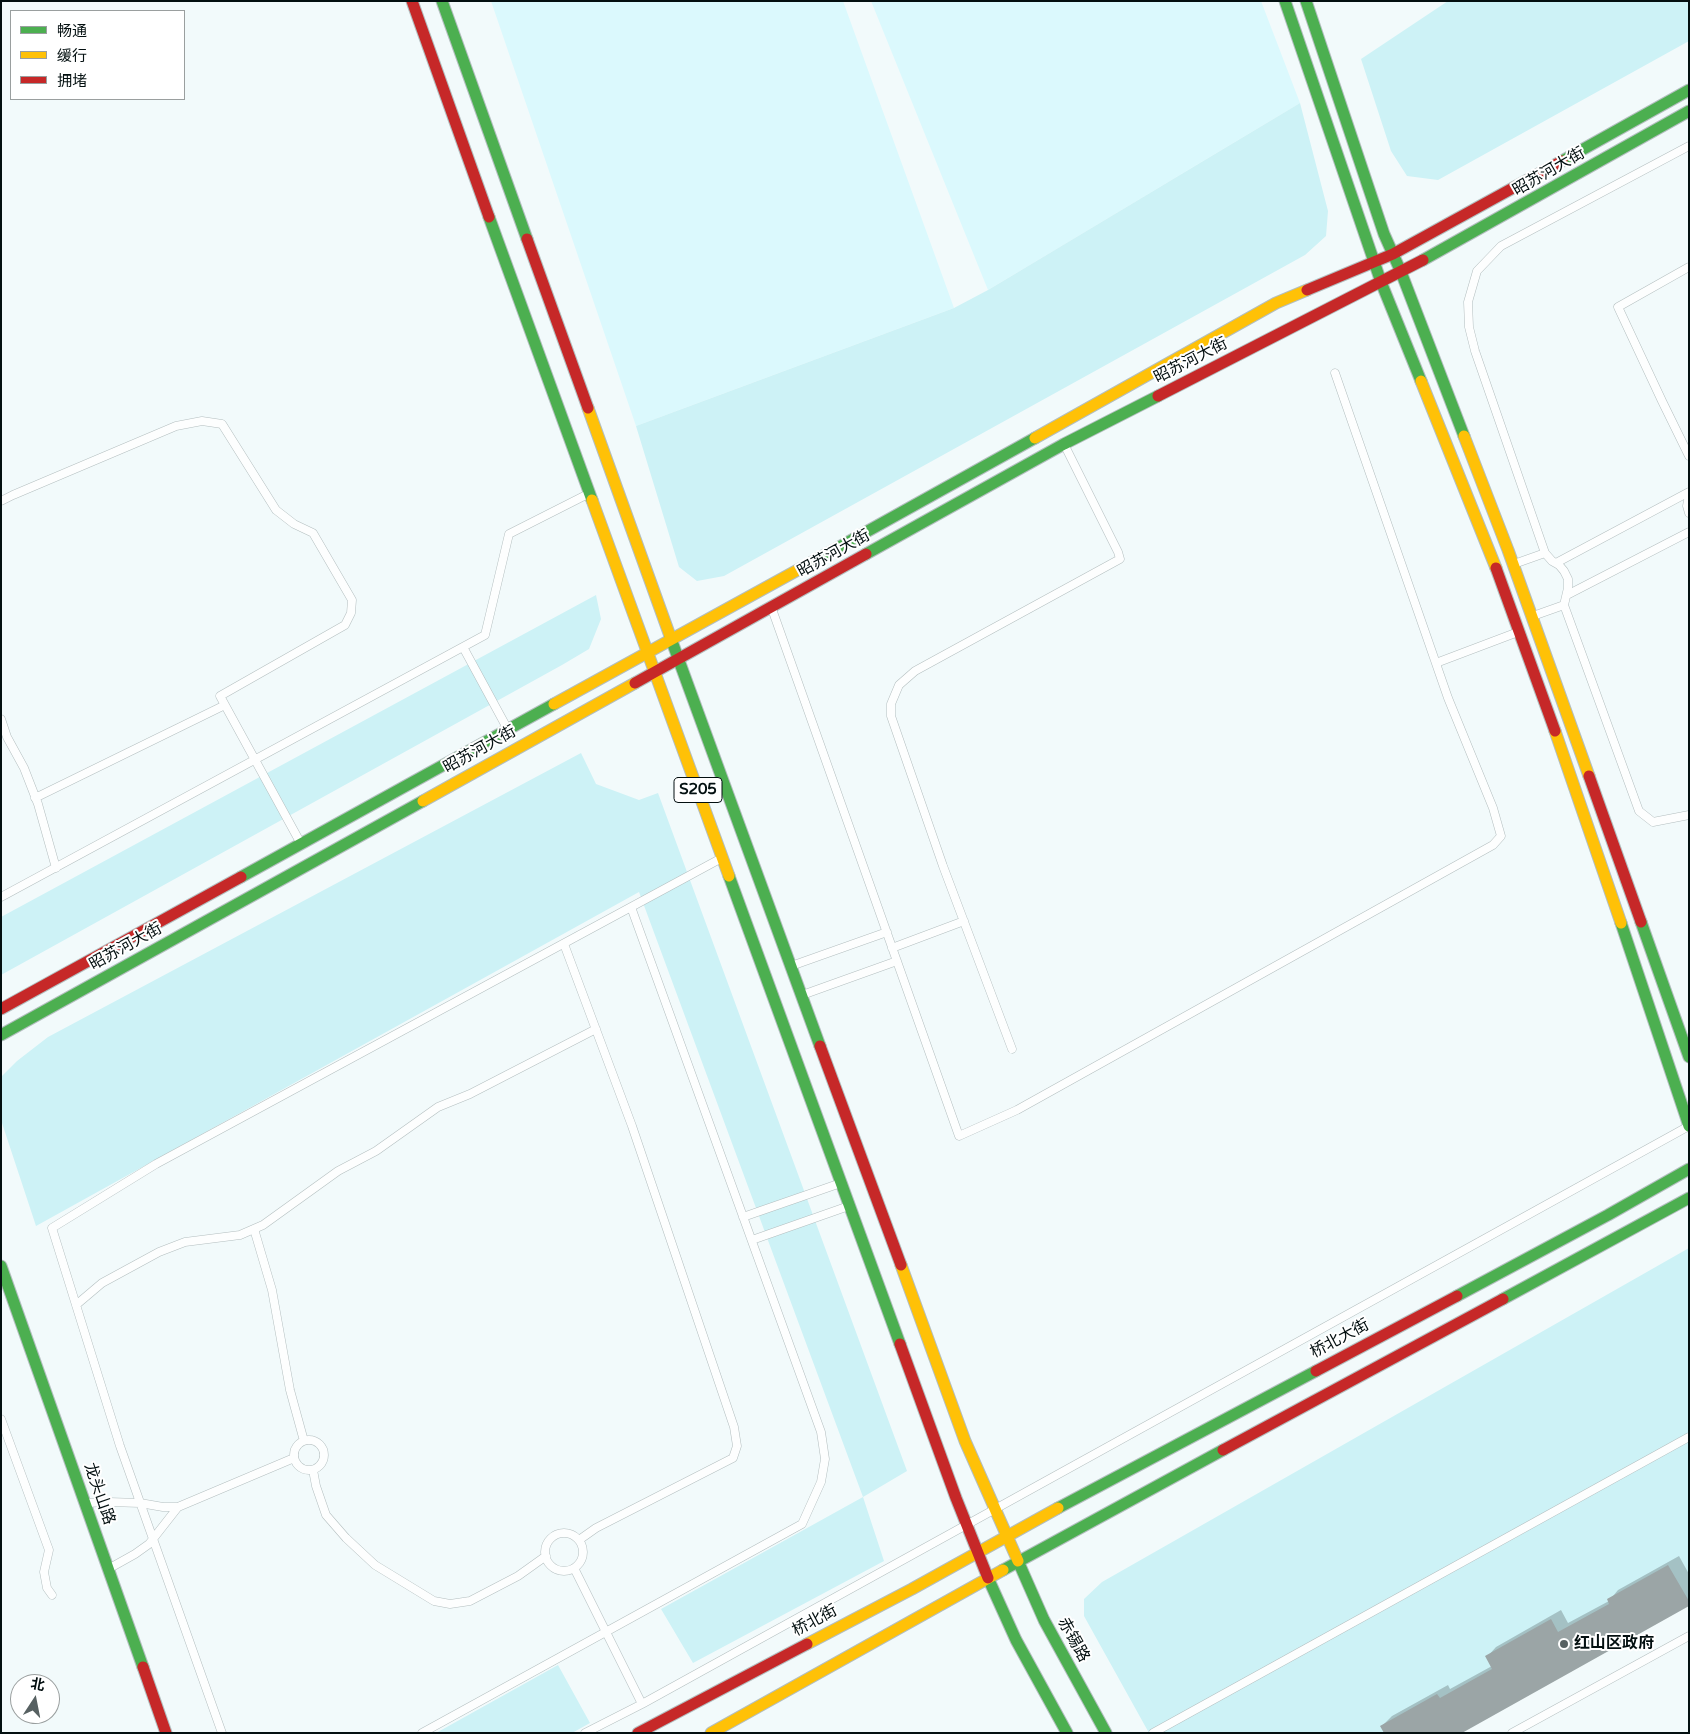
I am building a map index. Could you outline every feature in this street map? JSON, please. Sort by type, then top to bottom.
[{"type":"street","name":"S205","points":[[412,1],[647,653],[966,1524],[988,1578]]},
{"type":"street","name":"S205","points":[[442,1],[671,640],[965,1441],[1018,1561]]},
{"type":"street","points":[[1285,1],[1373,261],[1497,569],[1518,627],[1591,833],[1689,1126]]},
{"type":"street","points":[[1306,1],[1384,234],[1401,272],[1513,564],[1689,1057]]},
{"type":"street","name":"昭苏河大街","points":[[1,1009],[800,570],[1276,303],[1393,254],[1689,90]]},
{"type":"street","name":"昭苏河大街","points":[[1,1035],[1064,444],[1401,272],[1689,111]]},
{"type":"street","name":"桥北大街","points":[[1006,1536],[1599,1220],[1689,1169]]},
{"type":"street","points":[[711,1733],[1018,1561],[1689,1198]]},
{"type":"street","name":"龙头山路","points":[[1,1266],[166,1733]]},
{"type":"street","name":"桥北街","points":[[638,1733],[912,1589],[1006,1536]]},
{"type":"street","name":"赤锡路","points":[[1018,1561],[1044,1620],[1106,1733]]},
{"type":"street","points":[[988,1578],[1016,1640],[1067,1733]]},
{"type":"lane","points":[[1689,146],[1501,246],[1477,272],[1468,302],[1469,327],[1475,351],[1545,553],[1564,571],[1568,579],[1564,606],[1639,811],[1653,822],[1689,815]]},
{"type":"lane","points":[[1689,267],[1618,307],[1689,456]]},
{"type":"lane","points":[[772,607],[959,1136],[1026,1105],[1493,845],[1501,836],[1493,808],[1448,698],[1335,373]]},
{"type":"lane","points":[[1,501],[176,426],[202,421],[222,424],[276,510],[294,524],[313,533],[352,600],[351,613],[345,625],[220,696],[301,843]]},
{"type":"lane","points":[[1012,1049],[891,716],[891,704],[899,685],[915,671],[1120,559],[1064,444]]},
{"type":"lane","points":[[1,898],[485,635],[509,534],[589,493]]},
{"type":"lane","points":[[1556,563],[1689,494]]},
{"type":"lane","points":[[1689,494],[1687,506],[1689,513]]},
{"type":"lane","points":[[1567,595],[1689,532]]},
{"type":"lane","points":[[1497,569],[1545,553]]},
{"type":"lane","points":[[1436,663],[1518,627],[1531,617],[1564,606]]},
{"type":"lane","points":[[463,647],[508,730]]},
{"type":"lane","points":[[35,798],[225,705]]},
{"type":"lane","points":[[1,719],[7,737],[24,768],[56,868]]},
{"type":"lane","points":[[222,1733],[120,1446],[52,1228],[156,1164],[722,858]]},
{"type":"lane","points":[[422,1733],[802,1524],[821,1482],[825,1459],[821,1432],[631,907]]},
{"type":"lane","points":[[892,948],[964,921]]},
{"type":"lane","points":[[791,967],[887,932]]},
{"type":"lane","points":[[564,944],[642,1154],[734,1427],[737,1446],[733,1458],[596,1528],[579,1540]]},
{"type":"lane","points":[[802,996],[897,961]]},
{"type":"lane","points":[[76,1305],[102,1283],[159,1252],[185,1242],[240,1234],[263,1226],[338,1171],[376,1151],[438,1107],[470,1094],[596,1029]]},
{"type":"lane","points":[[585,1733],[642,1704],[1689,1126]]},
{"type":"lane","points":[[743,1217],[841,1183]]},
{"type":"lane","points":[[752,1240],[849,1206]]},
{"type":"lane","points":[[254,1229],[272,1290],[290,1390],[304,1442]]},
{"type":"lane","points":[[1,1419],[48,1550],[44,1572],[52,1595]]},
{"type":"lane","points":[[1153,1733],[1689,1437]]},
{"type":"lane","points":[[308,1440],[317,1442],[322,1449],[324,1457],[320,1465],[313,1470],[305,1470],[297,1465],[294,1458],[295,1449],[300,1443],[308,1440]]},
{"type":"lane","points":[[85,1503],[140,1503],[163,1507],[178,1507],[294,1458]]},
{"type":"lane","points":[[313,1470],[316,1486],[326,1515],[346,1538],[375,1565],[434,1601],[450,1604],[470,1601],[518,1576],[546,1556]]},
{"type":"lane","points":[[109,1569],[149,1544],[178,1507]]},
{"type":"lane","points":[[567,1533],[579,1540],[584,1552],[580,1564],[568,1571],[555,1569],[546,1559],[546,1556],[546,1546],[554,1536],[567,1533]]},
{"type":"lane","points":[[574,1568],[642,1704]]},
{"type":"lane","points":[[1512,1733],[1689,1636]]},
{"type":"shaded area","points":[[491,1],[843,1],[954,308],[636,426]]},
{"type":"shaded area","points":[[871,1],[1261,1],[1300,103],[988,290]]},
{"type":"shaded area","points":[[1448,1],[1689,1],[1689,41],[1438,180],[1407,176],[1391,151],[1361,59]]},
{"type":"shaded area","points":[[1300,103],[1328,211],[1326,236],[1305,255],[724,576],[697,581],[679,567],[636,426],[954,308],[988,290]]},
{"type":"shaded area","points":[[596,595],[601,619],[589,649],[1,975],[1,917]]},
{"type":"shaded area","points":[[581,753],[596,784],[639,800],[658,793],[907,1471],[863,1497],[639,892],[36,1226],[1,1120],[1,1077],[17,1061],[48,1037]]},
{"type":"shaded area","points":[[1689,1248],[1689,1605],[1432,1733],[1149,1733],[1084,1616],[1084,1599],[1102,1582]]},
{"type":"shaded area","points":[[863,1497],[884,1561],[693,1663],[661,1609]]},
{"type":"shaded area","points":[[558,1665],[590,1723],[572,1733],[436,1733]]},
{"type":"building","name":"红山区政府","points":[[1668,1565],[1689,1601],[1689,1606],[1462,1733],[1384,1733],[1380,1726],[1437,1694],[1440,1698],[1492,1669],[1485,1656],[1551,1619],[1558,1632],[1609,1604],[1607,1599]]},
{"type":"traffic: fast","points":[[442,1],[527,239]]},
{"type":"traffic: fast","points":[[1285,1],[1381,282],[1421,381]]},
{"type":"traffic: fast","points":[[1306,1],[1384,234],[1401,272],[1464,436]]},
{"type":"traffic: fast","points":[[1562,161],[1689,90]]},
{"type":"traffic: fast","points":[[1423,260],[1689,111]]},
{"type":"traffic: fast","points":[[489,217],[592,500]]},
{"type":"traffic: fast","points":[[866,554],[1064,444],[1158,396]]},
{"type":"traffic: fast","points":[[805,566],[1035,438]]},
{"type":"traffic: fast","points":[[670,636],[820,1046]]},
{"type":"traffic: fast","points":[[241,877],[554,704]]},
{"type":"traffic: fast","points":[[1,1035],[423,801]]},
{"type":"traffic: fast","points":[[729,876],[900,1344]]},
{"type":"traffic: fast","points":[[1641,922],[1689,1057]]},
{"type":"traffic: fast","points":[[1621,923],[1689,1126]]},
{"type":"traffic: fast","points":[[1457,1296],[1689,1169]]},
{"type":"traffic: fast","points":[[1503,1299],[1689,1198]]},
{"type":"traffic: fast","points":[[1,1266],[143,1667]]},
{"type":"traffic: fast","points":[[1058,1508],[1316,1371]]},
{"type":"traffic: fast","points":[[1003,1570],[1223,1450]]},
{"type":"traffic: fast","points":[[1018,1561],[1044,1620],[1106,1733]]},
{"type":"traffic: fast","points":[[988,1578],[1016,1640],[1067,1733]]},
{"type":"traffic: slow","points":[[1035,438],[1276,303],[1307,290]]},
{"type":"traffic: slow","points":[[1421,381],[1496,568]]},
{"type":"traffic: slow","points":[[588,408],[670,636]]},
{"type":"traffic: slow","points":[[1464,436],[1508,550],[1589,776]]},
{"type":"traffic: slow","points":[[592,500],[729,876]]},
{"type":"traffic: slow","points":[[554,704],[805,566]]},
{"type":"traffic: slow","points":[[423,801],[635,683]]},
{"type":"traffic: slow","points":[[1555,731],[1621,923]]},
{"type":"traffic: slow","points":[[901,1265],[965,1441],[1018,1561]]},
{"type":"traffic: slow","points":[[807,1644],[912,1589],[1058,1508]]},
{"type":"traffic: slow","points":[[711,1733],[1003,1570]]},
{"type":"traffic: jam","points":[[412,1],[489,217]]},
{"type":"traffic: jam","points":[[1307,290],[1393,254],[1562,161]]},
{"type":"traffic: jam","points":[[527,239],[588,408]]},
{"type":"traffic: jam","points":[[1158,396],[1423,260]]},
{"type":"traffic: jam","points":[[635,683],[866,554]]},
{"type":"traffic: jam","points":[[1496,568],[1555,731]]},
{"type":"traffic: jam","points":[[1589,776],[1641,922]]},
{"type":"traffic: jam","points":[[1,1009],[241,877]]},
{"type":"traffic: jam","points":[[820,1046],[901,1265]]},
{"type":"traffic: jam","points":[[1316,1371],[1457,1296]]},
{"type":"traffic: jam","points":[[1223,1450],[1503,1299]]},
{"type":"traffic: jam","points":[[900,1344],[956,1498],[988,1578]]},
{"type":"traffic: jam","points":[[638,1733],[807,1644]]},
{"type":"traffic: jam","points":[[143,1667],[166,1733]]},
{"type":"place","name":"红山区政府","points":[[1564,1644]]}]
